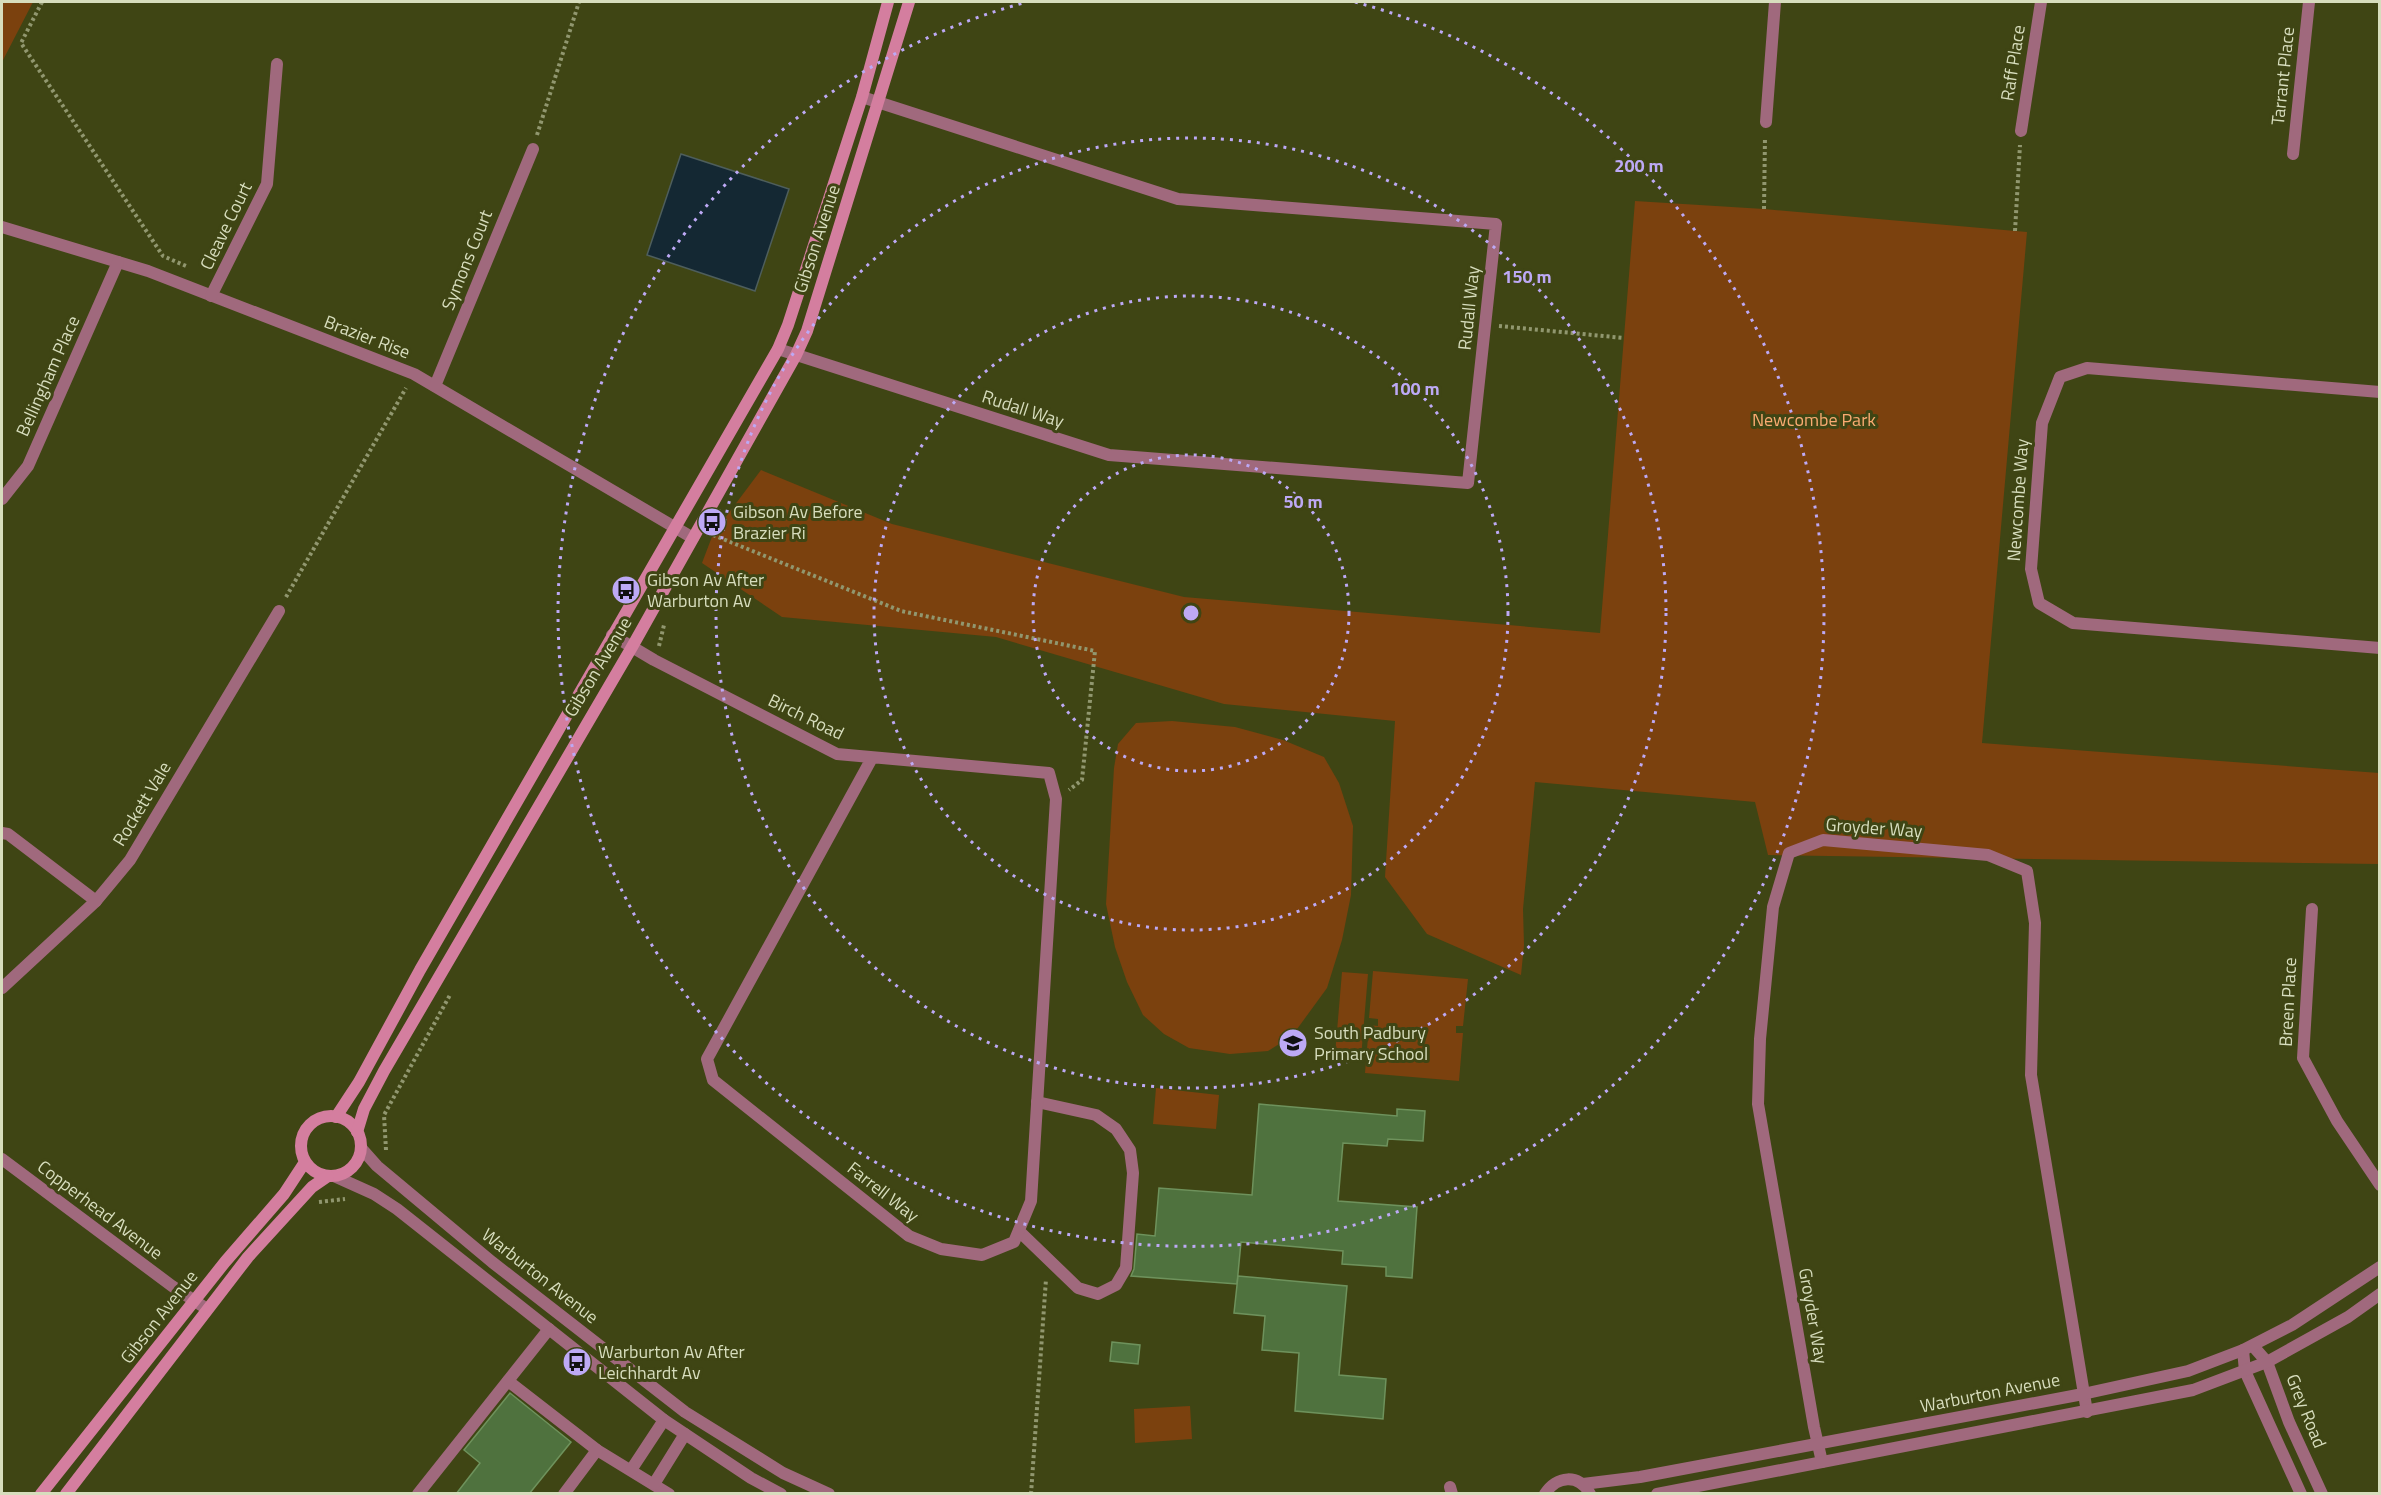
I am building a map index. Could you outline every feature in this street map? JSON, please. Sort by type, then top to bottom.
[{"type":"main road","name":"Gibson Avenue","points":[[336,1117],[359,1082],[420,970],[778,349],[788,325],[862,97],[888,2]]},
{"type":"main road","name":"Gibson Avenue","points":[[357,1132],[362,1116],[384,1071],[632,647],[796,355],[807,331],[909,2]]},
{"type":"main road","points":[[336,1117],[345,1120],[357,1132],[361,1148],[350,1170],[331,1176],[319,1174],[305,1162],[300,1143],[309,1126],[316,1120],[336,1117]]},
{"type":"main road","name":"Gibson Avenue","points":[[41,1494],[194,1301],[284,1194],[305,1162]]},
{"type":"main road","name":"Gibson Avenue","points":[[66,1494],[248,1257],[312,1187],[331,1176]]},
{"type":"street","points":[[1766,122],[1774,2]]},
{"type":"street","name":"Raff Place","points":[[2021,131],[2041,2]]},
{"type":"street","name":"Tarrant Place","points":[[2293,154],[2309,2]]},
{"type":"street","name":"Cleave Court","points":[[211,296],[267,184],[277,64]]},
{"type":"street","name":"Rudall Way","points":[[778,349],[1109,455],[1468,483],[1496,224],[1178,199],[862,97]]},
{"type":"street","name":"Symons Court","points":[[435,386],[533,149]]},
{"type":"street","name":"Brazier Rise","points":[[2,227],[148,271],[414,374],[693,538]]},
{"type":"street","name":"Bellingham Place","points":[[2,500],[28,466],[118,262]]},
{"type":"street","name":"Newcombe Way","points":[[2379,392],[2087,368],[2060,377],[2042,423],[2031,569],[2039,603],[2073,623],[2379,648]]},
{"type":"street","name":"Rockett Vale","points":[[2,988],[96,901],[130,860],[279,611]]},
{"type":"street","name":"Birch Road","points":[[612,635],[837,754],[1049,773],[1056,799]]},
{"type":"street","name":"Farrell Way","points":[[872,758],[707,1059],[713,1080],[909,1236],[941,1250],[982,1256],[1014,1242],[1031,1201],[1056,799]]},
{"type":"street","points":[[2,833],[8,834],[96,901]]},
{"type":"street","name":"Groyder Way","points":[[1822,1462],[1758,1104],[1760,1039],[1773,908],[1790,853],[1822,840],[1988,855],[2027,871],[2035,923],[2031,1075],[2086,1412]]},
{"type":"street","name":"Breen Place","points":[[2312,909],[2303,1058],[2337,1121],[2379,1185]]},
{"type":"street","points":[[1019,1231],[1078,1288],[1098,1294],[1116,1285],[1126,1268],[1133,1173],[1130,1150],[1116,1130],[1096,1115],[1037,1102]]},
{"type":"street","name":"Warburton Avenue","points":[[361,1148],[377,1166],[492,1262],[685,1412],[811,1490],[829,1494]]},
{"type":"street","name":"Copperhead Avenue","points":[[2,1159],[207,1309]]},
{"type":"street","name":"Warburton Avenue","points":[[331,1176],[374,1194],[397,1209],[664,1420],[751,1478],[781,1494]]},
{"type":"street","name":"Warburton Avenue","points":[[1544,1493],[1555,1482],[1562,1479],[1569,1478],[1586,1489],[2083,1394],[2188,1371],[2248,1348],[2292,1325],[2379,1267]]},
{"type":"street","name":"Warburton Avenue","points":[[1656,1494],[1693,1485],[2193,1390],[2268,1362],[2348,1317],[2379,1294]]},
{"type":"street","points":[[418,1494],[549,1329]]},
{"type":"street","name":"Grey Road","points":[[2301,1494],[2245,1371],[2248,1348],[2268,1362],[2289,1422],[2322,1494]]},
{"type":"street","points":[[508,1381],[597,1450],[669,1494]]},
{"type":"street","points":[[631,1470],[664,1420]]},
{"type":"street","points":[[654,1484],[685,1434]]},
{"type":"street","points":[[564,1494],[597,1450]]},
{"type":"path","points":[[42,2],[21,43],[163,256],[192,268]]},
{"type":"path","points":[[533,149],[579,2]]},
{"type":"path","points":[[1764,209],[1766,122]]},
{"type":"path","points":[[2015,231],[2021,131]]},
{"type":"path","points":[[1485,324],[1624,338]]},
{"type":"path","points":[[279,611],[414,374]]},
{"type":"path","points":[[713,534],[901,611],[1095,651],[1082,780],[1056,799]]},
{"type":"path","points":[[315,1203],[351,1197]]},
{"type":"path","points":[[1031,1494],[1048,1258]]},
{"type":"green space","points":[[2,2],[33,2],[2,62]]},
{"type":"green space","name":"Newcombe Park","points":[[1635,201],[1764,209],[2027,232],[1982,743],[2379,773],[2379,864],[1768,855],[1755,802],[1535,782],[1523,909],[1524,945],[1521,975],[1427,934],[1385,877],[1395,721],[1224,704],[996,637],[782,617],[702,563],[713,534],[761,470],[892,524],[1184,597],[1600,633]]},
{"type":"green space","points":[[1172,721],[1235,727],[1283,740],[1324,757],[1339,783],[1353,826],[1351,895],[1342,940],[1327,988],[1292,1036],[1268,1051],[1230,1054],[1189,1048],[1164,1034],[1143,1015],[1127,982],[1115,947],[1106,904],[1114,768],[1118,744],[1136,723]]},
{"type":"green space","points":[[1373,971],[1468,979],[1463,1026],[1456,1026],[1456,1033],[1463,1033],[1459,1081],[1365,1073],[1369,1025],[1378,1026],[1378,1019],[1369,1018]]},
{"type":"green space","points":[[1342,972],[1368,974],[1361,1058],[1335,1055]]},
{"type":"green space","points":[[1156,1088],[1219,1095],[1216,1129],[1153,1124]]},
{"type":"green space","points":[[1190,1406],[1192,1439],[1135,1443],[1134,1409]]},
{"type":"water","points":[[681,154],[789,189],[755,291],[647,255]]},
{"type":"building","points":[[1259,1104],[1397,1116],[1397,1109],[1425,1111],[1423,1141],[1388,1139],[1387,1146],[1343,1143],[1338,1201],[1417,1207],[1412,1278],[1386,1276],[1386,1267],[1342,1264],[1343,1251],[1241,1242],[1237,1284],[1131,1276],[1134,1269],[1137,1234],[1155,1236],[1159,1188],[1252,1195]]},
{"type":"building","points":[[1238,1276],[1347,1286],[1339,1375],[1386,1379],[1383,1419],[1295,1411],[1299,1353],[1262,1350],[1265,1316],[1234,1313]]},
{"type":"building","points":[[1112,1342],[1140,1345],[1138,1364],[1110,1361]]},
{"type":"building","points":[[510,1393],[571,1442],[529,1494],[456,1494],[480,1463],[464,1450]]},
{"type":"place","name":"Gibson Av Before Brazier Ri","points":[[712,522]]},
{"type":"place","name":"Gibson Av After Warburton Av","points":[[626,590]]},
{"type":"place","name":"South Padbury Primary School","points":[[1293,1043]]},
{"type":"place","name":"Warburton Av After Leichhardt Av","points":[[577,1362]]}]
